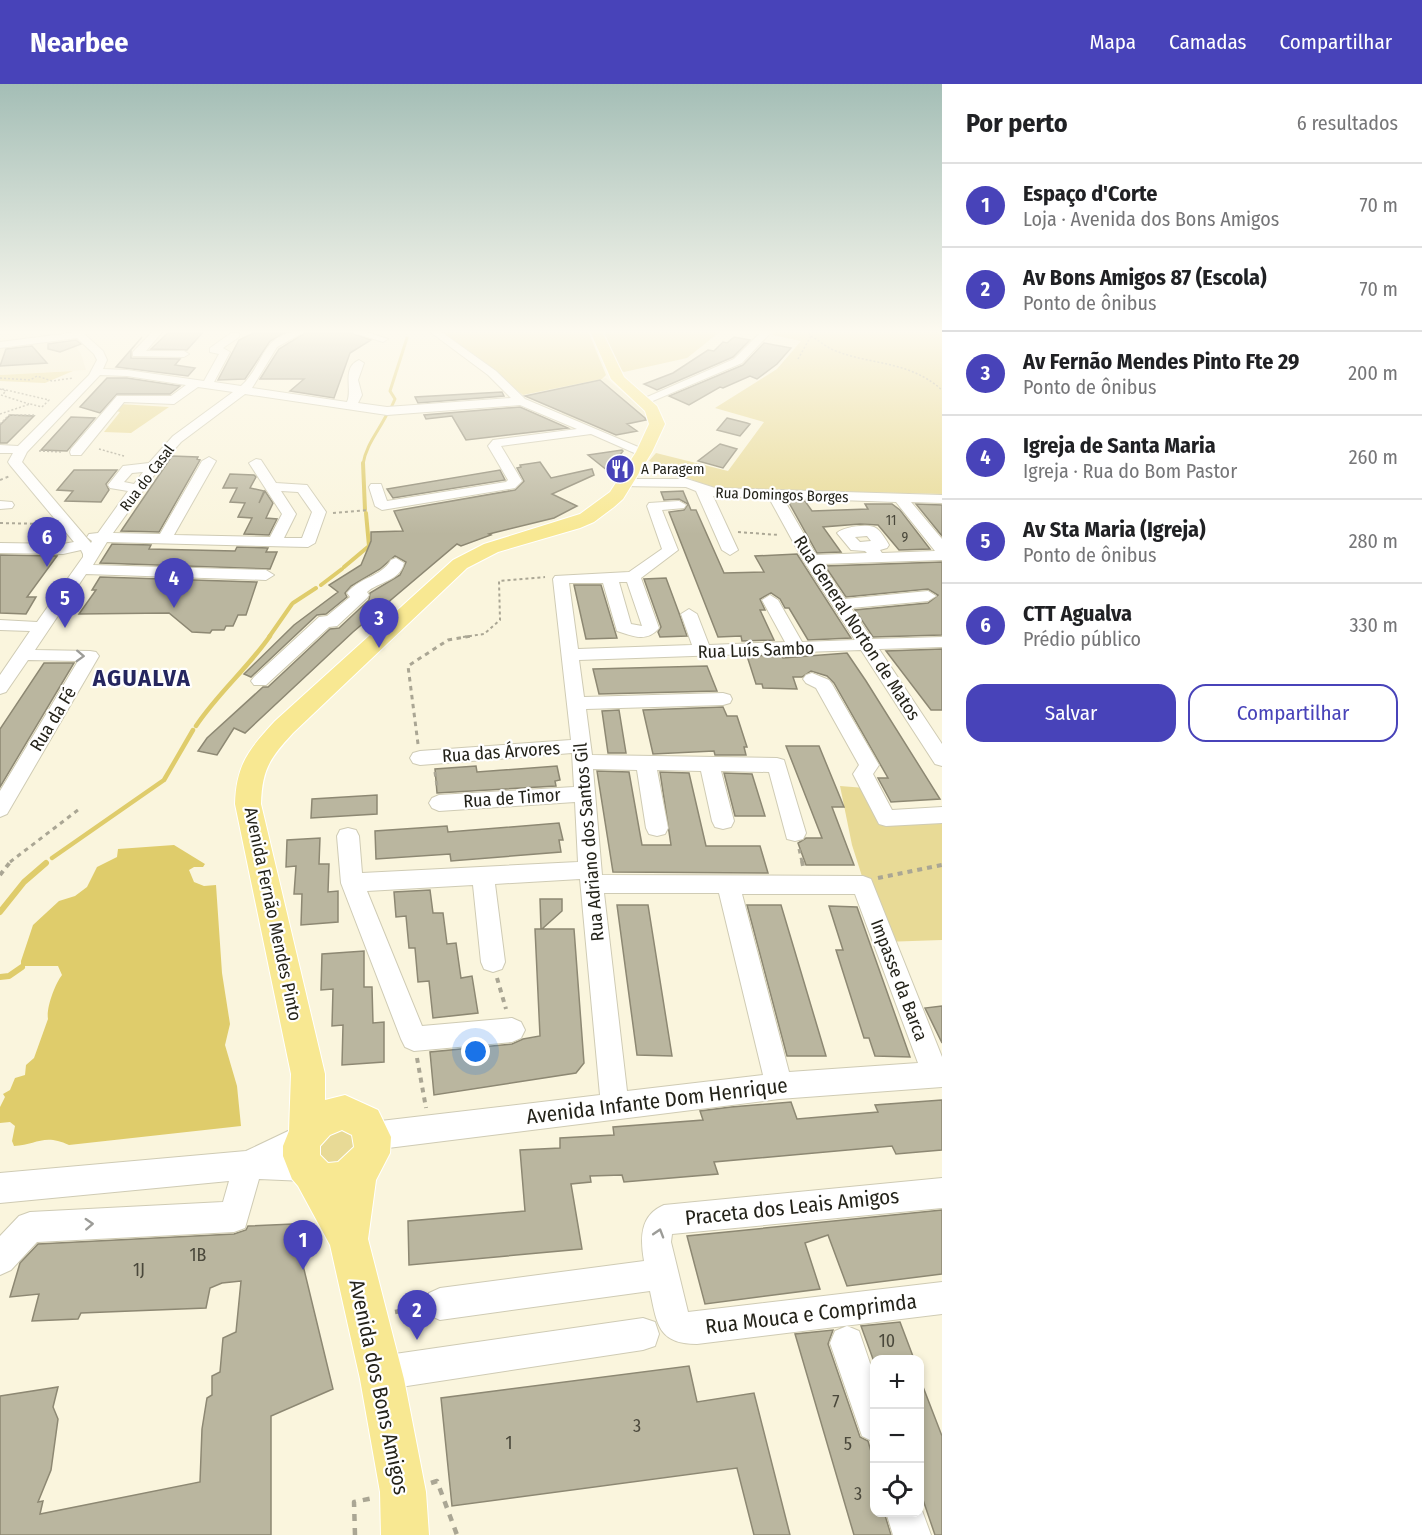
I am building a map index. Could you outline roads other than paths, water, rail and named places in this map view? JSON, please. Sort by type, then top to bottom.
[{"type":"main road","name":"Avenida Fernão Mendes Pinto","points":[[307,1152],[308,1074],[248,804],[248,778],[258,755],[284,727],[453,569],[491,548],[587,518],[608,503],[644,452],[657,424],[656,417],[641,399]]},
{"type":"main road","points":[[308,1074],[363,1126],[369,1158],[358,1173],[344,1181],[321,1180],[307,1152],[314,1123],[325,1116],[345,1112],[363,1126]]},
{"type":"main road","name":"Avenida dos Bons Amigos","points":[[307,1152],[348,1239],[381,1373],[403,1492],[405,1535]]},
{"type":"main road","name":"Avenida dos Bons Amigos","points":[[348,1239],[358,1173]]},
{"type":"street","points":[[70,399],[21,450],[15,462],[84,545]]},
{"type":"street","points":[[76,449],[120,399]]},
{"type":"street","points":[[140,399],[176,399]]},
{"type":"street","name":"Rua do Casal","points":[[0,688],[12,664],[42,627],[91,558],[84,545],[103,537],[156,462],[177,439],[230,399]]},
{"type":"street","points":[[301,399],[387,411],[521,401]]},
{"type":"street","points":[[351,406],[354,399]]},
{"type":"street","points":[[519,399],[644,452]]},
{"type":"street","points":[[644,401],[650,399]]},
{"type":"street","points":[[495,404],[509,413]]},
{"type":"street","points":[[376,487],[382,506],[510,485],[515,482],[494,446],[497,443],[590,431]]},
{"type":"street","points":[[0,449],[21,450]]},
{"type":"street","points":[[165,538],[209,461]]},
{"type":"street","points":[[138,489],[115,485],[128,469],[156,462]]},
{"type":"street","points":[[256,463],[289,514],[276,542]]},
{"type":"street","name":"Rua Domingos Borges","points":[[624,483],[680,482],[703,490],[774,495],[942,499]]},
{"type":"street","points":[[0,548],[63,549],[84,545],[103,537],[308,543],[319,512],[302,488],[272,487]]},
{"type":"street","points":[[703,490],[730,550]]},
{"type":"street","name":"Rua General Norton de Matos","points":[[774,495],[811,560],[936,741],[942,759]]},
{"type":"street","points":[[901,499],[940,546]]},
{"type":"street","points":[[633,577],[651,628],[640,633],[623,627],[610,578],[633,577],[670,550],[654,506],[709,505]]},
{"type":"street","points":[[811,560],[940,546]]},
{"type":"street","points":[[260,681],[325,621],[331,622],[361,595],[355,593],[371,579],[378,581],[395,568],[396,563]]},
{"type":"street","points":[[81,569],[266,575]]},
{"type":"street","name":"Rua Adriano dos Santos Gil","points":[[610,578],[561,579],[582,754],[591,877],[615,1105]]},
{"type":"street","points":[[841,604],[928,596]]},
{"type":"street","points":[[770,600],[797,648]]},
{"type":"street","points":[[688,614],[703,652]]},
{"type":"street","points":[[0,625],[42,627]]},
{"type":"street","name":"Rua Luís Sambo","points":[[571,656],[942,642]]},
{"type":"street","name":"Rua da Fé","points":[[0,809],[90,656],[12,664]]},
{"type":"street","points":[[812,679],[823,684],[869,765],[863,774],[886,818],[942,815]]},
{"type":"street","points":[[575,703],[723,699]]},
{"type":"street","name":"Rua das Árvores","points":[[427,757],[582,754],[646,764],[777,765],[795,833]]},
{"type":"street","points":[[646,764],[657,828]]},
{"type":"street","points":[[709,764],[723,821]]},
{"type":"street","name":"Rua de Timor","points":[[439,802],[585,794]]},
{"type":"street","points":[[348,836],[352,883],[414,1039],[512,1030]]},
{"type":"street","points":[[483,875],[493,962]]},
{"type":"street","points":[[352,883],[483,875],[591,877],[728,885],[778,1086]]},
{"type":"street","name":"Impasse da Barca","points":[[728,885],[863,885],[883,942],[939,1074]]},
{"type":"street","name":"Avenida Infante Dom Henrique","points":[[363,1126],[430,1128],[778,1086],[939,1074]]},
{"type":"street","points":[[0,1188],[288,1164],[307,1152]]},
{"type":"street","points":[[0,1259],[30,1227],[234,1216],[248,1166]]},
{"type":"street","name":"Praceta dos Leais Amigos","points":[[681,1328],[672,1319],[656,1242],[657,1231],[664,1220],[942,1193]]},
{"type":"street","points":[[440,1304],[662,1274]]},
{"type":"street","name":"Rua Mouca e Comprimda","points":[[681,1328],[697,1328],[942,1298]]},
{"type":"street","points":[[381,1373],[643,1334]]},
{"type":"street","points":[[847,1343],[870,1412]]},
{"type":"street","points":[[906,1517],[912,1535]]},
{"type":"waterway","points":[[390,410],[395,399]]},
{"type":"waterway","points":[[363,464],[370,445],[387,414]]},
{"type":"waterway","points":[[363,464],[365,510]]},
{"type":"waterway","points":[[344,567],[369,546],[366,513]]},
{"type":"waterway","points":[[321,585],[342,569]]},
{"type":"waterway","points":[[293,603],[316,588]]},
{"type":"waterway","points":[[269,637],[292,604]]},
{"type":"waterway","points":[[196,726],[270,636]]},
{"type":"waterway","points":[[52,858],[164,780],[193,730]]},
{"type":"waterway","points":[[0,912],[24,882],[46,863]]},
{"type":"waterway","points":[[0,977],[9,976],[22,967]]},
{"type":"place","name":"A Paragem","points":[[620,469]]},
{"type":"place","name":"CTT Agualva","points":[[47,567]]},
{"type":"place","name":"Igreja de Santa Maria","points":[[174,608]]},
{"type":"place","name":"Av Sta Maria (Igreja)","points":[[65,628]]},
{"type":"place","name":"Av Fernão Mendes Pinto Fte 29","points":[[379,648]]},
{"type":"place","name":"Espaço d'Corte","points":[[303,1270]]},
{"type":"place","name":"Av Bons Amigos 87 (Escola)","points":[[417,1340]]},
{"type":"district","name":"AGUALVA","points":[[142,678]]}]
